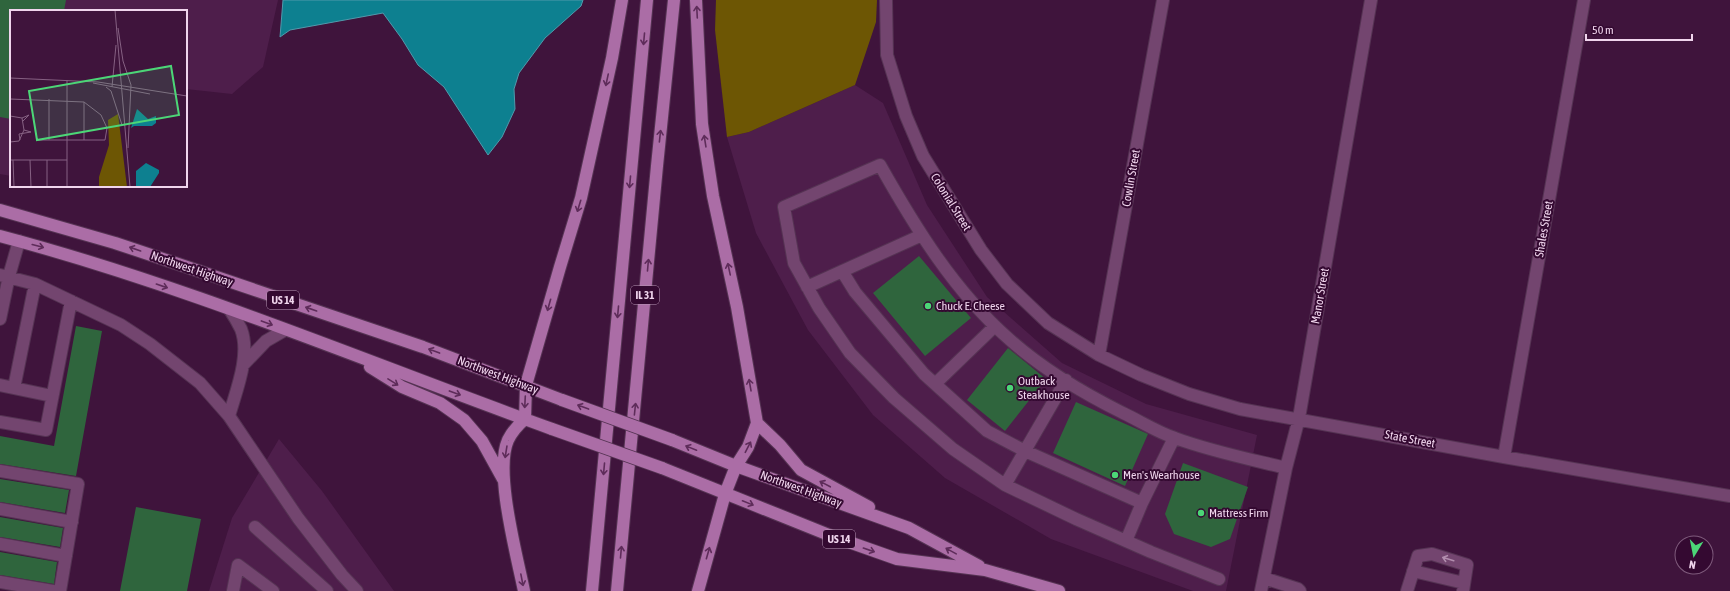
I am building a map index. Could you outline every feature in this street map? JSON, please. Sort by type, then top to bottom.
[{"type":"main road","points":[[524,591],[504,481],[504,459],[508,442],[514,429],[524,419],[526,386],[581,198],[610,65],[622,0]]},
{"type":"main road","name":"IL 31","points":[[592,591],[647,0]]},
{"type":"main road","name":"IL 31","points":[[617,591],[674,0]]},
{"type":"main road","points":[[696,0],[702,124],[714,196],[737,307],[757,423],[748,447],[736,466],[725,494],[698,591]]},
{"type":"main road","name":"Northwest Highway","points":[[0,210],[122,245],[423,347],[672,440],[736,466],[909,528],[985,570]]},
{"type":"main road","name":"Northwest Highway","points":[[0,236],[131,275],[230,310],[524,419],[662,468],[829,535],[897,559],[985,570],[1059,591]]},
{"type":"main road","points":[[348,354],[402,387],[440,403],[464,420],[482,441],[504,481]]},
{"type":"main road","points":[[757,423],[780,445],[801,470],[909,528]]},
{"type":"street","name":"Colonial Street","points":[[886,0],[888,55],[906,116],[923,156],[981,250],[1007,284],[1048,323],[1099,355]]},
{"type":"street","name":"Cowlin Street","points":[[1099,355],[1163,0]]},
{"type":"street","name":"Manor Street","points":[[1261,591],[1286,468],[1299,418],[1371,0]]},
{"type":"street","name":"Shales Street","points":[[1504,457],[1584,0]]},
{"type":"street","points":[[1219,579],[1126,541],[1005,484],[954,449],[894,398],[850,353],[819,308],[794,263],[784,207],[880,165],[922,235],[964,292],[979,310],[1009,340],[1097,400],[1174,438],[1286,468]]},
{"type":"street","points":[[807,287],[922,235]]},
{"type":"street","points":[[0,319],[4,275],[19,241]]},
{"type":"street","points":[[842,271],[855,292],[924,374],[987,432],[1025,451],[1142,503]]},
{"type":"street","points":[[4,275],[35,284],[122,325],[150,344],[200,383],[229,416],[298,518],[342,575],[357,591]]},
{"type":"street","points":[[14,388],[35,284]]},
{"type":"street","points":[[0,422],[46,430],[71,301]]},
{"type":"street","points":[[229,416],[243,366],[244,342],[241,330],[230,310]]},
{"type":"street","points":[[936,384],[995,326]]},
{"type":"street","points":[[243,366],[266,341],[285,330]]},
{"type":"street","name":"State Street","points":[[1099,355],[1140,375],[1189,394],[1240,408],[1504,457],[1730,496]]},
{"type":"street","points":[[1005,484],[1066,380]]},
{"type":"street","points":[[0,385],[52,396]]},
{"type":"street","points":[[1126,541],[1142,503],[1174,438]]},
{"type":"street","points":[[0,471],[78,484],[60,591]]},
{"type":"street","points":[[0,509],[72,522]]},
{"type":"street","points":[[255,527],[327,591]]},
{"type":"street","points":[[0,544],[66,556]]},
{"type":"street","points":[[1407,591],[1418,556],[1432,554],[1467,565],[1464,587],[1413,572]]},
{"type":"street","points":[[233,591],[238,565],[273,591]]},
{"type":"street","points":[[1264,578],[1298,589],[1300,591]]},
{"type":"street","points":[[0,582],[53,591]]},
{"type":"shaded area","points":[[0,0],[278,0],[263,67],[232,94],[187,89],[187,10],[10,10],[10,176],[0,174]]},
{"type":"shaded area","points":[[283,0],[583,0],[581,6],[545,38],[519,73],[514,89],[515,109],[502,137],[488,155],[444,87],[418,65],[402,39],[383,13],[290,30],[280,37]]},
{"type":"shaded area","points":[[716,0],[877,0],[876,22],[855,85],[749,132],[727,137],[715,30]]},
{"type":"shaded area","points":[[855,85],[883,103],[927,205],[987,297],[1062,363],[1146,404],[1257,435],[1226,591],[1193,591],[1051,539],[945,478],[873,415],[808,330],[756,233],[727,137],[749,132]]},
{"type":"shaded area","points":[[279,439],[322,491],[394,591],[209,591],[232,518]]},
{"type":"building","points":[[0,0],[66,0],[64,10],[10,10],[10,119],[0,117]]},
{"type":"building","points":[[919,256],[971,318],[925,356],[873,293]]},
{"type":"building","points":[[76,326],[102,331],[76,476],[0,464],[0,436],[54,446]]},
{"type":"building","points":[[1008,348],[1046,379],[1005,431],[967,400]]},
{"type":"building","points":[[1076,402],[1148,434],[1125,486],[1053,453]]},
{"type":"building","points":[[1183,463],[1248,487],[1230,539],[1211,547],[1174,534],[1165,514]]},
{"type":"building","points":[[0,479],[69,490],[65,513],[0,502]]},
{"type":"building","points":[[136,507],[201,519],[187,591],[120,591]]},
{"type":"building","points":[[0,517],[63,528],[60,547],[0,537]]},
{"type":"building","points":[[0,552],[57,562],[54,584],[0,575]]},
{"type":"place","name":"Chuck E. Cheese","points":[[928,306]]},
{"type":"place","name":"Outback Steakhouse","points":[[1010,388]]},
{"type":"place","name":"Men's Wearhouse","points":[[1115,475]]},
{"type":"place","name":"Mattress Firm","points":[[1201,513]]}]
